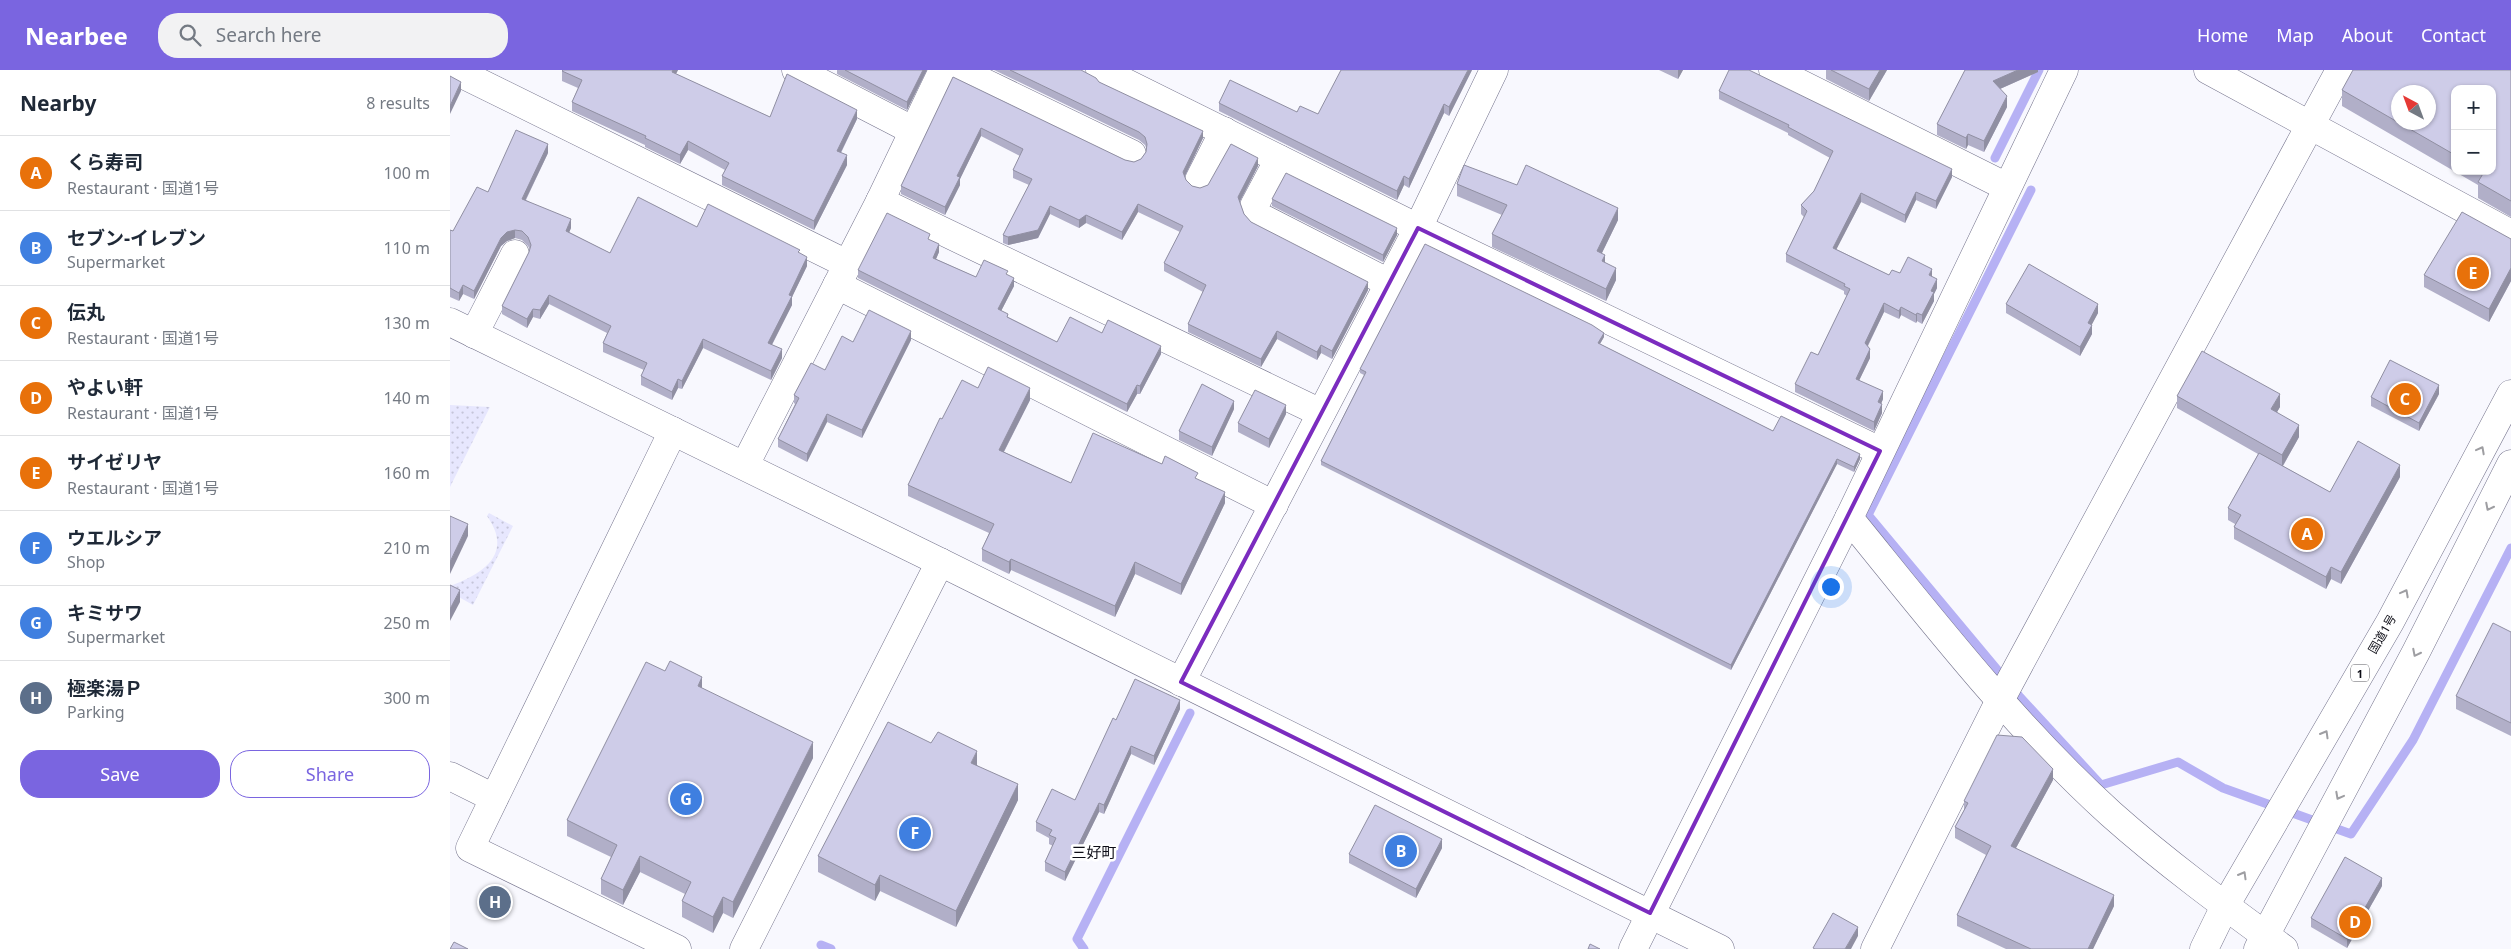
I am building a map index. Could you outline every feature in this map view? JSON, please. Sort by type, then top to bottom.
[{"type":"main road","points":[[454,70],[1274,505]]},
{"type":"main road","points":[[796,70],[914,131]]},
{"type":"main road","points":[[745,466],[880,201],[944,70]]},
{"type":"main road","points":[[958,70],[1132,154]]},
{"type":"main road","points":[[1100,70],[1418,228],[1880,451]]},
{"type":"main road","points":[[1181,682],[1418,228],[1494,70]]},
{"type":"main road","points":[[1772,70],[2007,187]]},
{"type":"main road","points":[[1634,949],[1650,913],[1849,518],[2064,70]]},
{"type":"main road","points":[[2208,70],[2511,234]]},
{"type":"main road","points":[[1874,949],[1999,702],[2340,70]]},
{"type":"main road","points":[[1199,180],[1224,131]]},
{"type":"main road","points":[[1279,159],[1254,206],[1258,216],[1388,284]]},
{"type":"main road","points":[[880,201],[1321,413]]},
{"type":"main road","points":[[474,334],[515,254]]},
{"type":"main road","points":[[450,322],[940,562],[1720,949]]},
{"type":"main road","name":"国道1号","points":[[2204,949],[2226,906],[2390,622],[2511,394]]},
{"type":"main road","points":[[672,431],[470,848],[677,949]]},
{"type":"main road","points":[[1849,518],[1999,702],[2111,814],[2226,906],[2269,944],[2511,464]]},
{"type":"main road","points":[[744,949],[940,562]]},
{"type":"main road","points":[[450,776],[494,798]]},
{"type":"highlighted area","points":[[1418,228],[1880,451],[1650,913],[1181,682]]},
{"type":"shaded area","points":[[450,405],[490,407],[450,487]]},
{"type":"shaded area","points":[[489,513],[513,526],[473,605],[450,592],[450,586],[483,569],[496,552],[495,529],[487,516]]},
{"type":"building","points":[[563,70],[673,70],[672,72],[770,117],[787,74],[857,110],[837,151],[847,155],[814,221],[722,176],[729,163],[688,141],[680,155],[645,138],[646,136],[572,102],[582,80]]},
{"type":"building","points":[[845,70],[923,70],[907,102]]},
{"type":"building","points":[[1010,70],[1081,70],[1096,78],[1099,82],[1203,131],[1183,172],[1186,180],[1192,186],[1200,188],[1208,185],[1231,144],[1258,158],[1238,197],[1244,214],[1251,222],[1368,282],[1332,351],[1321,345],[1317,352],[1277,331],[1261,359],[1188,324],[1206,285],[1164,263],[1183,226],[1138,204],[1122,232],[1086,215],[1079,220],[1050,206],[1038,230],[1008,237],[1003,235],[1032,179],[1013,170],[1023,149],[981,128],[957,176],[960,177],[945,207],[901,186],[953,77],[1125,160],[1134,162],[1141,159],[1146,152],[1147,144],[1145,137],[1139,132]]},
{"type":"building","points":[[1341,70],[1468,70],[1449,107],[1444,104],[1409,179],[1404,176],[1397,191],[1219,103],[1230,80],[1297,112],[1300,106],[1318,114]]},
{"type":"building","points":[[1729,70],[1749,70],[1952,169],[1936,201],[1916,192],[1905,215],[1861,193],[1833,248],[1889,275],[1892,270],[1900,273],[1908,257],[1932,269],[1929,275],[1937,279],[1931,291],[1934,292],[1922,315],[1917,313],[1916,315],[1901,307],[1899,311],[1884,303],[1865,343],[1870,349],[1856,379],[1883,391],[1878,402],[1882,404],[1874,422],[1795,384],[1811,352],[1818,355],[1850,289],[1844,286],[1845,284],[1786,254],[1807,211],[1801,205],[1814,191],[1833,151],[1788,127],[1789,125],[1719,91]]},
{"type":"building","points":[[1831,70],[1880,70],[1869,89]]},
{"type":"building","points":[[1965,70],[2018,70],[1993,81],[2007,96],[1984,141],[1968,134],[1966,138],[1937,124]]},
{"type":"building","points":[[2353,70],[2511,70],[2511,201],[2478,182],[2482,175],[2496,175],[2496,85],[2451,85],[2451,153],[2412,130],[2436,130],[2436,85],[2391,85],[2391,118],[2342,90]]},
{"type":"building","points":[[450,76],[461,82],[450,106]]},
{"type":"building","points":[[516,130],[548,144],[522,199],[571,219],[566,231],[610,253],[638,197],[697,227],[708,204],[800,250],[798,252],[807,257],[789,295],[792,296],[768,343],[782,349],[771,371],[703,339],[682,381],[678,379],[672,392],[641,376],[647,363],[603,343],[611,326],[549,295],[540,310],[533,309],[527,319],[502,306],[531,245],[528,237],[522,231],[507,232],[501,238],[474,291],[463,285],[459,293],[450,288],[450,230],[453,231],[477,187],[488,192]]},
{"type":"building","points":[[1464,165],[1517,185],[1526,165],[1618,208],[1597,251],[1605,255],[1602,261],[1616,268],[1606,289],[1492,234],[1507,205],[1457,184]]},
{"type":"building","points":[[1286,173],[1397,228],[1383,255],[1272,199]]},
{"type":"building","points":[[2462,212],[2511,239],[2511,268],[2489,309],[2424,275]]},
{"type":"building","points":[[887,213],[930,234],[928,239],[939,244],[933,258],[976,277],[984,260],[1008,271],[1006,274],[1014,278],[998,309],[1008,314],[1007,317],[1057,342],[1070,317],[1102,333],[1108,320],[1161,346],[1140,386],[1137,385],[1127,404],[858,270]]},
{"type":"building","points":[[1425,244],[1592,325],[1604,333],[1598,343],[1773,431],[1781,416],[1860,454],[1854,467],[1837,459],[1731,665],[1321,461],[1366,372],[1360,369]]},
{"type":"building","points":[[2029,264],[2098,304],[2088,323],[2092,325],[2080,347],[2006,304]]},
{"type":"building","points":[[869,310],[911,331],[862,430],[827,414],[807,454],[778,439],[799,398],[794,395],[811,363],[825,370],[842,336],[853,342]]},
{"type":"building","points":[[2202,351],[2280,394],[2271,409],[2299,425],[2282,455],[2177,396]]},
{"type":"building","points":[[2390,360],[2439,385],[2419,423],[2371,397]]},
{"type":"building","points":[[988,367],[1030,388],[999,450],[1071,483],[1093,433],[1162,464],[1165,456],[1198,473],[1195,478],[1225,492],[1181,584],[1135,562],[1115,606],[1011,559],[1009,562],[982,549],[994,524],[908,485],[940,418],[942,419],[962,380],[978,388]]},
{"type":"building","points":[[1202,384],[1234,401],[1212,447],[1179,431]]},
{"type":"building","points":[[1255,390],[1286,405],[1269,439],[1238,423]]},
{"type":"building","points":[[2358,441],[2400,465],[2341,572],[2331,567],[2326,577],[2234,527],[2241,515],[2228,508],[2259,453],[2330,492]]},
{"type":"building","points":[[450,516],[468,524],[450,562]]},
{"type":"building","points":[[450,585],[460,590],[450,609]]},
{"type":"building","points":[[2493,623],[2511,632],[2511,723],[2456,696]]},
{"type":"building","points":[[670,661],[702,677],[698,686],[813,742],[733,902],[723,897],[713,917],[682,901],[691,882],[640,856],[623,890],[601,879],[617,845],[567,820],[646,662],[665,671]]},
{"type":"building","points":[[1135,679],[1180,700],[1154,756],[1131,746],[1104,805],[1099,803],[1065,872],[1045,862],[1056,838],[1049,835],[1052,830],[1036,822],[1052,789],[1075,800],[1113,718],[1116,720]]},
{"type":"building","points":[[888,722],[931,743],[938,732],[977,751],[971,763],[1018,784],[956,911],[880,875],[875,885],[818,856]]},
{"type":"building","points":[[1997,735],[2022,737],[2053,769],[2011,846],[2114,895],[2088,949],[2031,949],[1957,915],[1991,846],[1955,827],[1968,803],[1964,801]]},
{"type":"building","points":[[1375,805],[1442,839],[1416,889],[1349,854]]},
{"type":"building","points":[[2345,857],[2382,878],[2347,939],[2311,918]]},
{"type":"building","points":[[1833,913],[1858,927],[1845,949],[1813,948]]},
{"type":"building","points":[[454,942],[468,949],[450,949]]},
{"type":"building","points":[[1590,944],[1600,949],[1588,949]]},
{"type":"waterway","points":[[1995,158],[2039,70]]},
{"type":"waterway","points":[[2031,190],[1868,515],[2019,696],[2101,785],[2178,762],[2223,788],[2351,834],[2413,740],[2511,548]]},
{"type":"waterway","points":[[1084,949],[1077,939],[1190,713]]},
{"type":"waterway","points":[[821,945],[831,949]]},
{"type":"place","name":"サイゼリヤ","points":[[2473,273]]},
{"type":"place","name":"伝丸","points":[[2405,399]]},
{"type":"place","name":"くら寿司","points":[[2307,534]]},
{"type":"place","name":"キミサワ","points":[[686,799]]},
{"type":"place","name":"ウエルシア","points":[[915,833]]},
{"type":"place","name":"セブン-イレブン","points":[[1401,851]]},
{"type":"place","name":"極楽湯Ｐ","points":[[495,902]]},
{"type":"place","name":"やよい軒","points":[[2355,922]]},
{"type":"district","name":"三好町","points":[[1094,852]]}]
